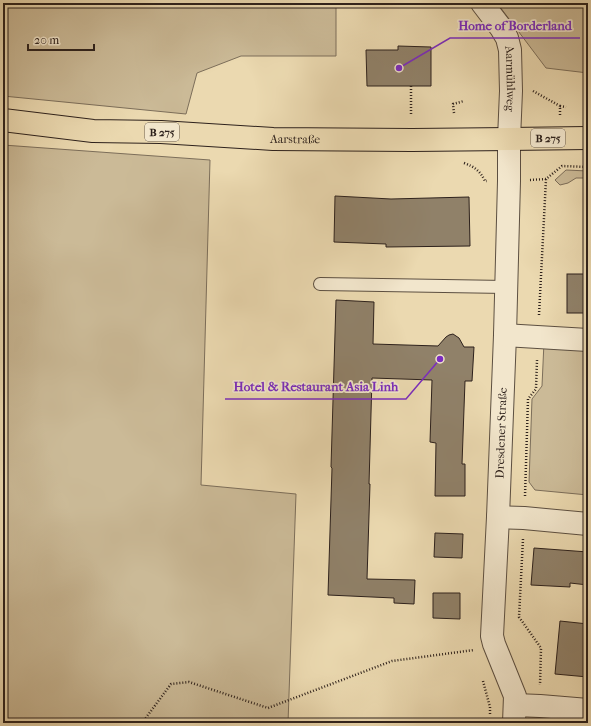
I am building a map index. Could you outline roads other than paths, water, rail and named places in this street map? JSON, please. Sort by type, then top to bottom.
[{"type":"main road","name":"Aarstraße","points":[[3,120],[93,131],[161,132],[273,139],[412,140],[588,138]]},
{"type":"street","name":"Aarmühlweg","points":[[482,3],[507,38],[510,50],[511,91],[509,139]]},
{"type":"street","name":"Dresdener Straße","points":[[509,139],[505,336],[492,636],[514,696],[514,714]]},
{"type":"street","points":[[505,336],[588,340]]},
{"type":"street","points":[[498,517],[588,524]]},
{"type":"street","points":[[514,714],[540,706],[588,710]]},
{"type":"lane","points":[[320,284],[506,287]]},
{"type":"place","name":"Home of Borderland","points":[[399,68]]},
{"type":"place","name":"Hotel & Restaurant Asia Linh","points":[[440,359]]}]
